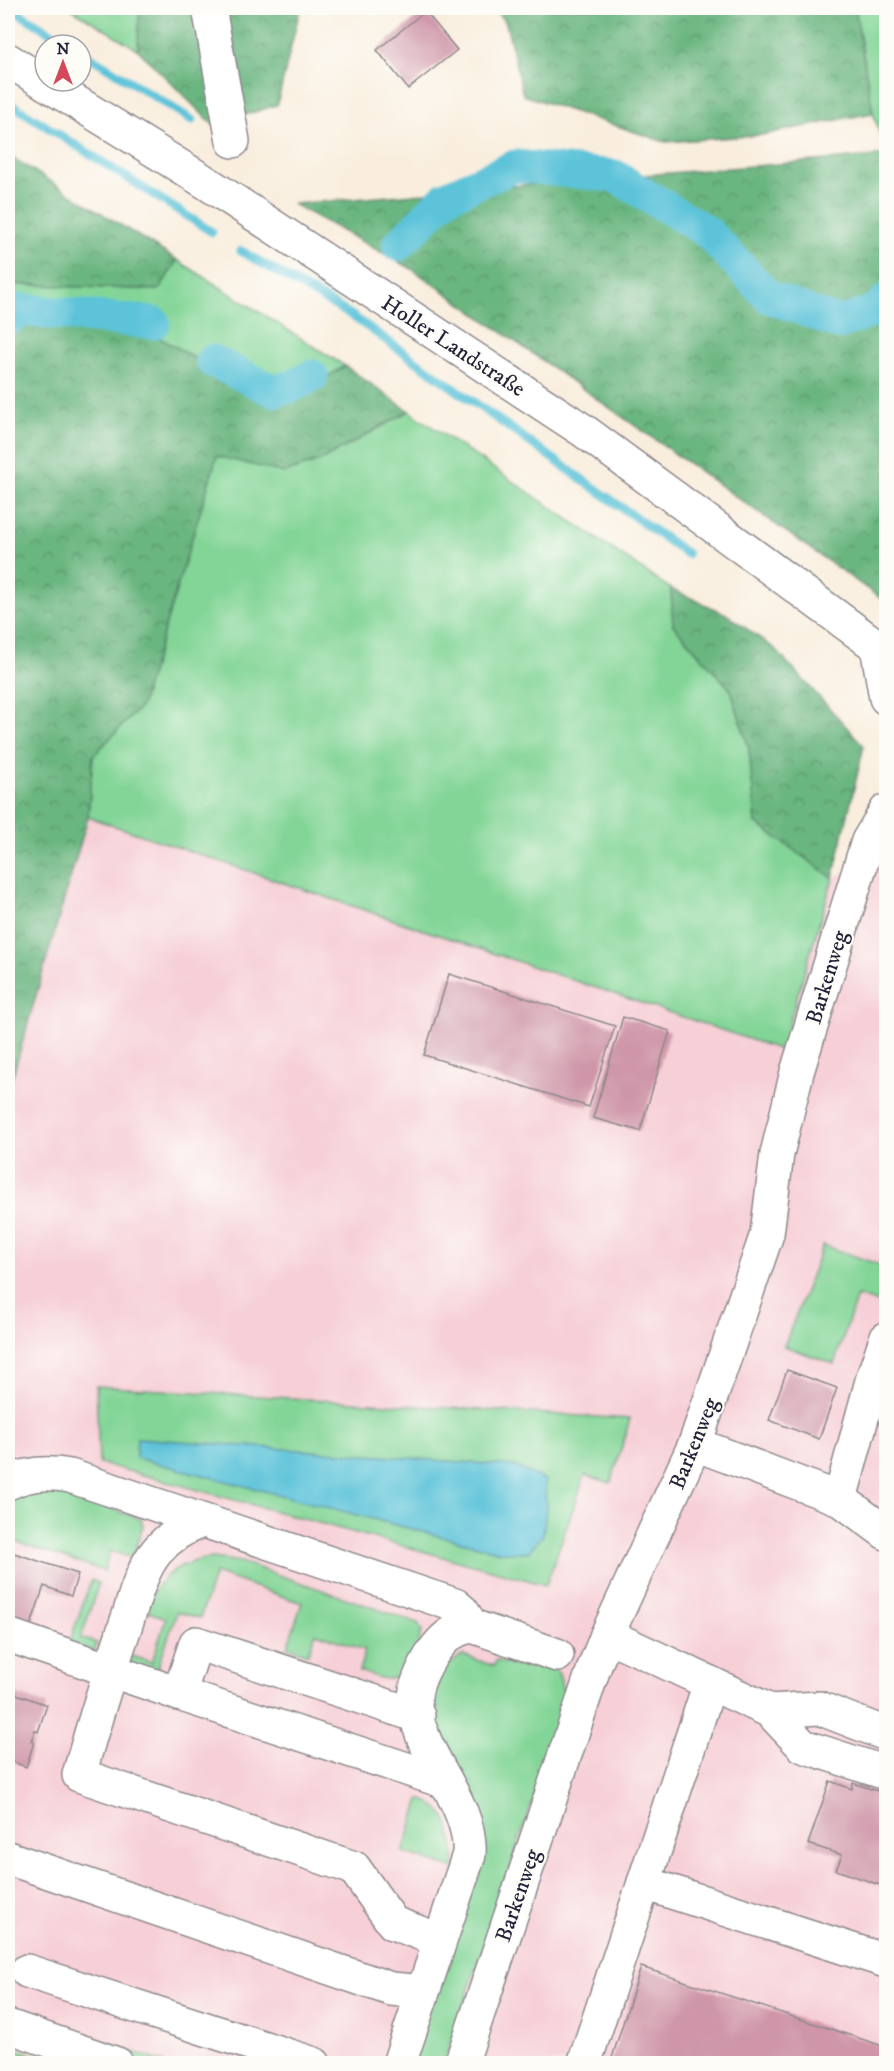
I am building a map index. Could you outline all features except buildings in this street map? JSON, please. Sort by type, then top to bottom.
[{"type":"street","points":[[209,8],[233,141]]},
{"type":"street","name":"Holler Landstraße","points":[[8,60],[207,183],[584,430],[882,649]]},
{"type":"street","points":[[882,649],[886,698]]},
{"type":"street","name":"Barkenweg","points":[[460,2064],[590,1679],[607,1635],[695,1444],[767,1234],[777,1154],[797,1072],[868,841],[886,811]]},
{"type":"street","points":[[840,1499],[873,1377],[886,1339]]},
{"type":"street","points":[[695,1444],[840,1499],[886,1533]]},
{"type":"street","points":[[8,1483],[37,1474],[62,1475],[455,1605],[472,1626]]},
{"type":"street","points":[[202,1521],[177,1533],[156,1552],[138,1588],[110,1670],[79,1775],[354,1868],[393,1923],[439,1940]]},
{"type":"street","points":[[399,2064],[469,1854],[470,1845],[463,1817],[426,1742],[415,1697],[417,1685],[426,1663],[445,1637],[454,1631],[472,1626],[557,1655]]},
{"type":"street","points":[[8,1635],[446,1782]]},
{"type":"street","points":[[607,1635],[770,1712],[803,1746],[886,1773]]},
{"type":"street","points":[[179,1694],[196,1643],[418,1716]]},
{"type":"street","points":[[584,2064],[710,1683]]},
{"type":"street","points":[[770,1712],[819,1708],[886,1734]]},
{"type":"street","points":[[8,1858],[391,1989],[413,1991],[423,1987]]},
{"type":"street","points":[[644,1883],[886,1961]]},
{"type":"street","points":[[27,1971],[314,2064]]},
{"type":"street","points":[[8,2026],[117,2064]]},
{"type":"shaded area","points":[[88,817],[780,1050],[833,878],[886,851],[886,1267],[823,1245],[857,1296],[881,1304],[886,1287],[886,2063],[444,2063],[566,1702],[513,1656],[510,1665],[494,1666],[452,1660],[435,1684],[440,1737],[474,1795],[479,1807],[482,1829],[408,2063],[166,2063],[8,2010],[8,1539],[103,1571],[110,1550],[133,1558],[143,1525],[137,1517],[57,1491],[13,1497],[8,1500],[8,1092]],"holes":[[[97,1386],[630,1419],[611,1483],[585,1475],[547,1585]],[[213,1558],[241,1562],[418,1623],[422,1626],[421,1634],[408,1670],[398,1677],[390,1678],[359,1671],[365,1650],[316,1633],[308,1654],[287,1647],[303,1603],[215,1573],[200,1618],[177,1612],[156,1673],[128,1655],[152,1663],[166,1618],[159,1582],[177,1568],[188,1563]],[[91,1580],[99,1583],[81,1638],[69,1644]]]},
{"type":"green space","points":[[70,8],[139,8],[138,50]]},
{"type":"green space","points":[[139,8],[303,8],[300,9],[277,105],[213,125],[138,50]]},
{"type":"green space","points":[[493,8],[855,8],[873,113],[762,135],[665,142],[523,95],[506,23]]},
{"type":"green space","points":[[855,8],[886,8],[886,153],[873,113]]},
{"type":"green space","points":[[8,155],[177,260],[159,290],[8,284]]},
{"type":"green space","points":[[886,155],[886,602],[412,269],[293,204]]},
{"type":"green space","points":[[177,260],[345,366],[302,393],[269,399],[147,331],[26,319],[8,330],[8,284],[159,290]]},
{"type":"green space","points":[[26,319],[147,331],[269,399],[302,393],[345,366],[409,411],[322,460],[284,473],[217,456],[141,706],[93,756],[88,817],[8,1092],[8,330]]},
{"type":"green space","points":[[409,411],[671,589],[673,625],[731,690],[749,749],[756,823],[833,878],[781,1050],[88,817],[93,756],[141,706],[217,455],[284,473],[322,460]]},
{"type":"green space","points":[[671,589],[726,614],[775,649],[864,746],[833,878],[756,823],[749,749],[731,690],[673,625]]},
{"type":"green space","points":[[823,1245],[886,1267],[886,1287],[882,1304],[857,1296],[834,1364],[784,1346]]},
{"type":"green space","points":[[96,1386],[630,1419],[611,1483],[585,1475],[546,1585],[99,1463]]},
{"type":"green space","points":[[50,1490],[65,1492],[141,1519],[143,1525],[133,1558],[110,1551],[104,1571],[8,1539],[8,1500],[31,1492]]},
{"type":"green space","points":[[213,1558],[241,1562],[418,1623],[422,1630],[418,1647],[410,1664],[399,1676],[391,1679],[373,1676],[359,1671],[365,1650],[316,1633],[308,1654],[287,1647],[302,1603],[215,1573],[200,1618],[177,1612],[156,1673],[125,1663],[128,1655],[152,1662],[166,1618],[143,1610],[162,1580],[188,1563]]},
{"type":"green space","points":[[91,1580],[99,1583],[81,1638],[97,1643],[94,1652],[69,1644]]},
{"type":"green space","points":[[463,1655],[494,1666],[496,1660],[510,1665],[513,1656],[555,1670],[559,1674],[566,1702],[444,2063],[408,2064],[482,1829],[475,1797],[441,1739],[431,1709],[432,1695],[437,1680],[448,1666]]},
{"type":"green space","points":[[420,1799],[440,1810],[446,1818],[452,1837],[455,1869],[403,1852]]},
{"type":"green space","points":[[8,2010],[166,2063],[143,2063],[8,2018]]},
{"type":"green space","points":[[8,2046],[59,2063],[8,2063]]},
{"type":"water","points":[[137,1438],[514,1466],[545,1480],[546,1508],[543,1535],[528,1552],[501,1552],[136,1458]]},
{"type":"waterway","points":[[10,8],[51,33]]},
{"type":"waterway","points":[[93,58],[192,120]]},
{"type":"waterway","points":[[8,102],[212,232]]},
{"type":"waterway","points":[[398,245],[446,197],[515,166],[615,176],[707,232],[769,297],[839,323],[877,310],[886,300]]},
{"type":"waterway","points":[[241,251],[351,315],[687,554]]},
{"type":"waterway","points":[[8,319],[23,310],[154,323]]},
{"type":"waterway","points":[[212,361],[274,391],[293,386],[312,376]]}]
